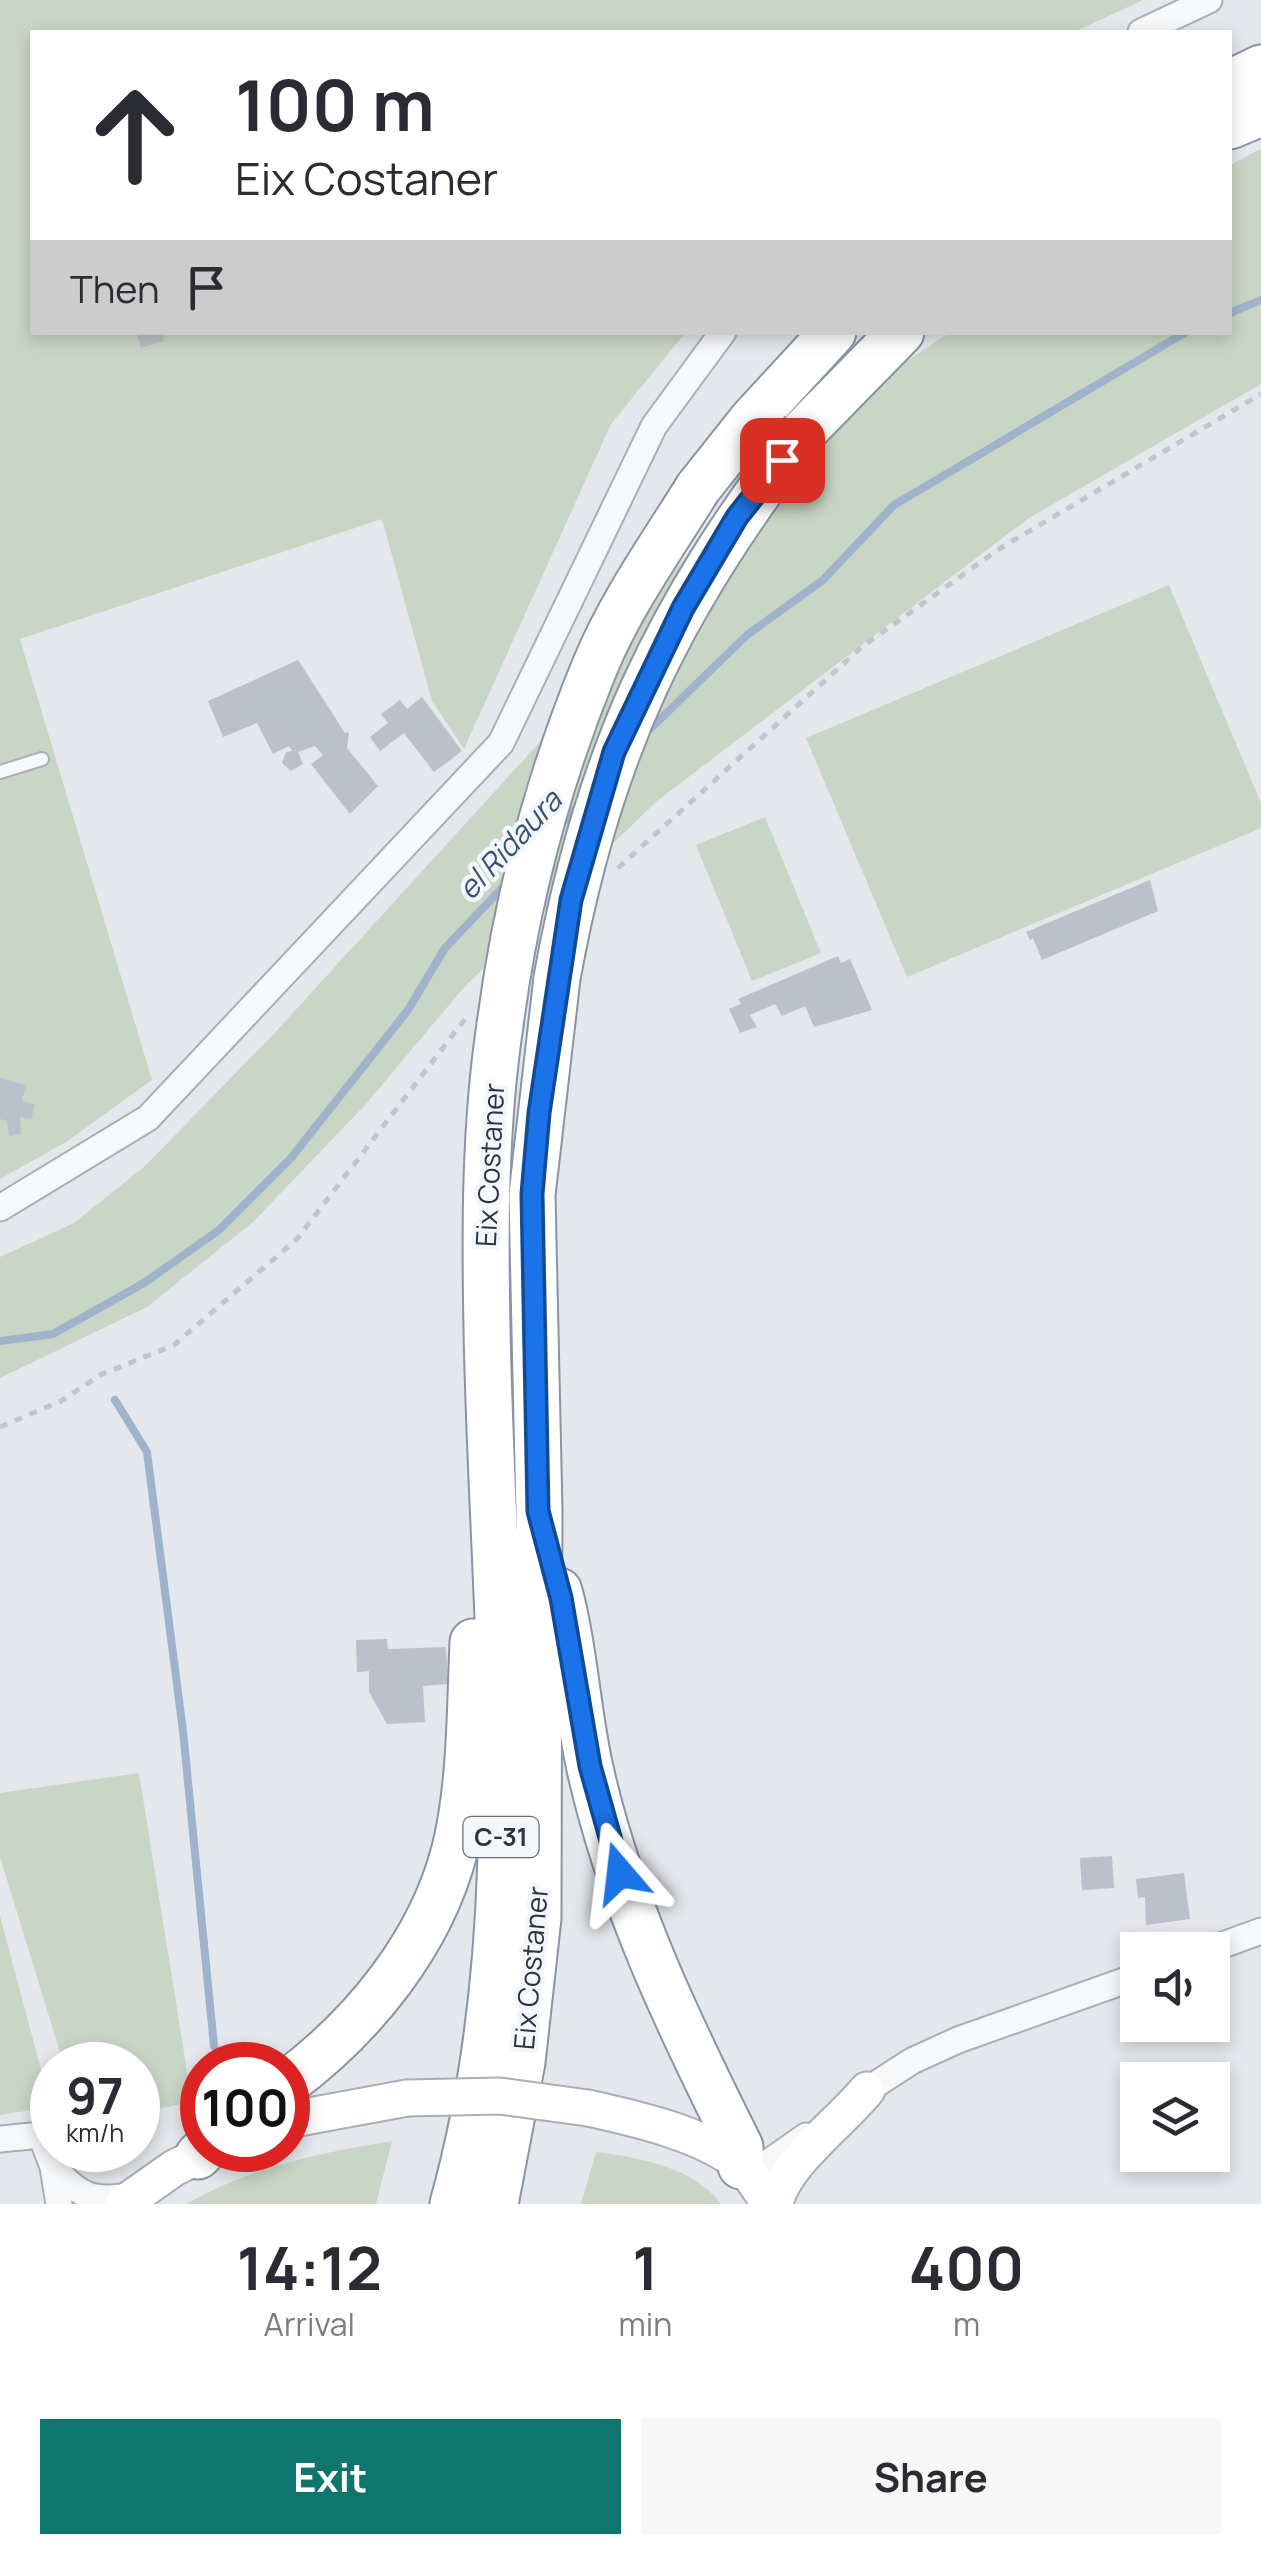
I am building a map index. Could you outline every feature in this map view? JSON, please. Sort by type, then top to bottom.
[{"type":"highway","points":[[1232,83],[1261,68]]},
{"type":"highway","points":[[1232,125],[1261,113]]},
{"type":"highway","name":"Eix Costaner","points":[[454,2204],[484,2065],[498,1927],[502,1671],[490,1466],[485,1213],[487,1016],[508,966],[542,815],[596,664],[635,589],[698,488],[752,420],[830,335]]},
{"type":"highway","name":"Eix Costaner","points":[[494,2204],[534,1971],[540,1848],[532,1194],[556,978],[592,824],[614,752],[646,677],[737,517],[804,432],[898,335]]},
{"type":"highway","points":[[310,2062],[367,2010],[407,1959],[455,1848],[470,1706],[474,1586],[490,1466]]},
{"type":"highway","points":[[538,1511],[561,1598],[590,1766],[626,1890],[672,2012],[759,2188]]},
{"type":"street","points":[[1144,30],[1208,0]]},
{"type":"street","points":[[0,1208],[148,1118],[501,743],[654,426],[721,335]]},
{"type":"street","points":[[1230,1942],[1261,1931]]},
{"type":"street","points":[[310,2116],[407,2098],[500,2096],[588,2108],[672,2131],[759,2188],[778,2187],[867,2090],[912,2061],[958,2040],[1120,1982]]},
{"type":"street","points":[[0,2138],[30,2136]]},
{"type":"street","points":[[58,2172],[72,2189],[96,2202],[129,2199],[180,2167]]},
{"type":"street","points":[[54,2172],[59,2204]]},
{"type":"lane","points":[[0,772],[42,759]]},
{"type":"path","points":[[612,874],[864,646],[998,549],[1261,394]]},
{"type":"path","points":[[0,1427],[62,1400],[100,1374],[174,1345],[297,1239],[487,1016]]},
{"type":"green space","points":[[0,0],[1143,0],[1078,30],[30,30],[30,335],[683,335],[611,424],[464,749],[432,701],[382,519],[20,639],[152,1080],[66,1142],[0,1179]]},
{"type":"green space","points":[[1261,149],[1261,384],[1029,518],[657,801],[466,985],[366,1104],[253,1222],[147,1307],[0,1378],[0,1257],[74,1223],[145,1166],[270,1038],[539,743],[687,555],[904,363],[946,335],[1232,335],[1232,164]]},
{"type":"green space","points":[[1169,585],[1261,803],[1261,828],[907,977],[806,738]]},
{"type":"green space","points":[[765,817],[821,953],[752,981],[696,845]]},
{"type":"green space","points":[[139,1773],[182,2042],[180,2104],[160,2109],[160,2042],[57,2042],[0,1857],[0,1793]]},
{"type":"green space","points":[[0,1916],[34,2042],[30,2042],[30,2110],[0,2115]]},
{"type":"green space","points":[[392,2141],[376,2204],[186,2204],[259,2172],[310,2172],[310,2157]]},
{"type":"green space","points":[[596,2152],[665,2166],[696,2181],[721,2204],[581,2204]]},
{"type":"building","points":[[138,335],[163,335],[164,341],[141,348]]},
{"type":"building","points":[[298,660],[345,733],[349,732],[347,748],[378,786],[350,814],[311,764],[323,755],[315,746],[298,752],[303,764],[291,771],[282,763],[286,752],[292,751],[289,746],[273,754],[257,723],[223,737],[208,701]]},
{"type":"building","points":[[422,697],[462,751],[434,772],[404,733],[380,751],[370,737],[388,723],[381,714],[400,700],[407,709]]},
{"type":"building","points":[[1150,880],[1158,911],[1042,960],[1033,938],[1030,940],[1026,932]]},
{"type":"building","points":[[838,956],[841,963],[850,959],[872,1010],[814,1027],[805,1006],[782,1016],[775,1004],[750,1015],[757,1027],[740,1033],[729,1009],[741,1004],[738,999]]},
{"type":"building","points":[[0,1078],[26,1085],[22,1100],[35,1105],[31,1119],[20,1117],[21,1134],[9,1136],[7,1121],[0,1119]]},
{"type":"building","points":[[387,1639],[388,1649],[446,1647],[448,1684],[423,1686],[425,1722],[387,1724],[369,1692],[369,1671],[357,1672],[356,1640]]},
{"type":"building","points":[[1112,1856],[1114,1888],[1082,1890],[1080,1858]]},
{"type":"building","points":[[1184,1873],[1190,1919],[1146,1925],[1145,1897],[1138,1898],[1136,1879]]},
{"type":"waterway","name":"el Ridaura","points":[[1232,312],[1261,300]]},
{"type":"waterway","name":"el Ridaura","points":[[647,732],[747,635],[823,580],[894,505],[1181,335]]},
{"type":"waterway","name":"el Ridaura","points":[[559,827],[580,804]]},
{"type":"waterway","name":"el Ridaura","points":[[0,1341],[53,1334],[144,1283],[219,1230],[291,1158],[408,1010],[445,948],[505,885]]},
{"type":"waterway","points":[[115,1400],[147,1452],[183,1731],[214,2042]]},
{"type":"route","points":[[620,1873],[590,1766],[561,1598],[538,1511],[532,1194],[539,1113],[556,978],[571,900],[614,752],[646,677],[683,608],[737,517],[782,460]]}]
